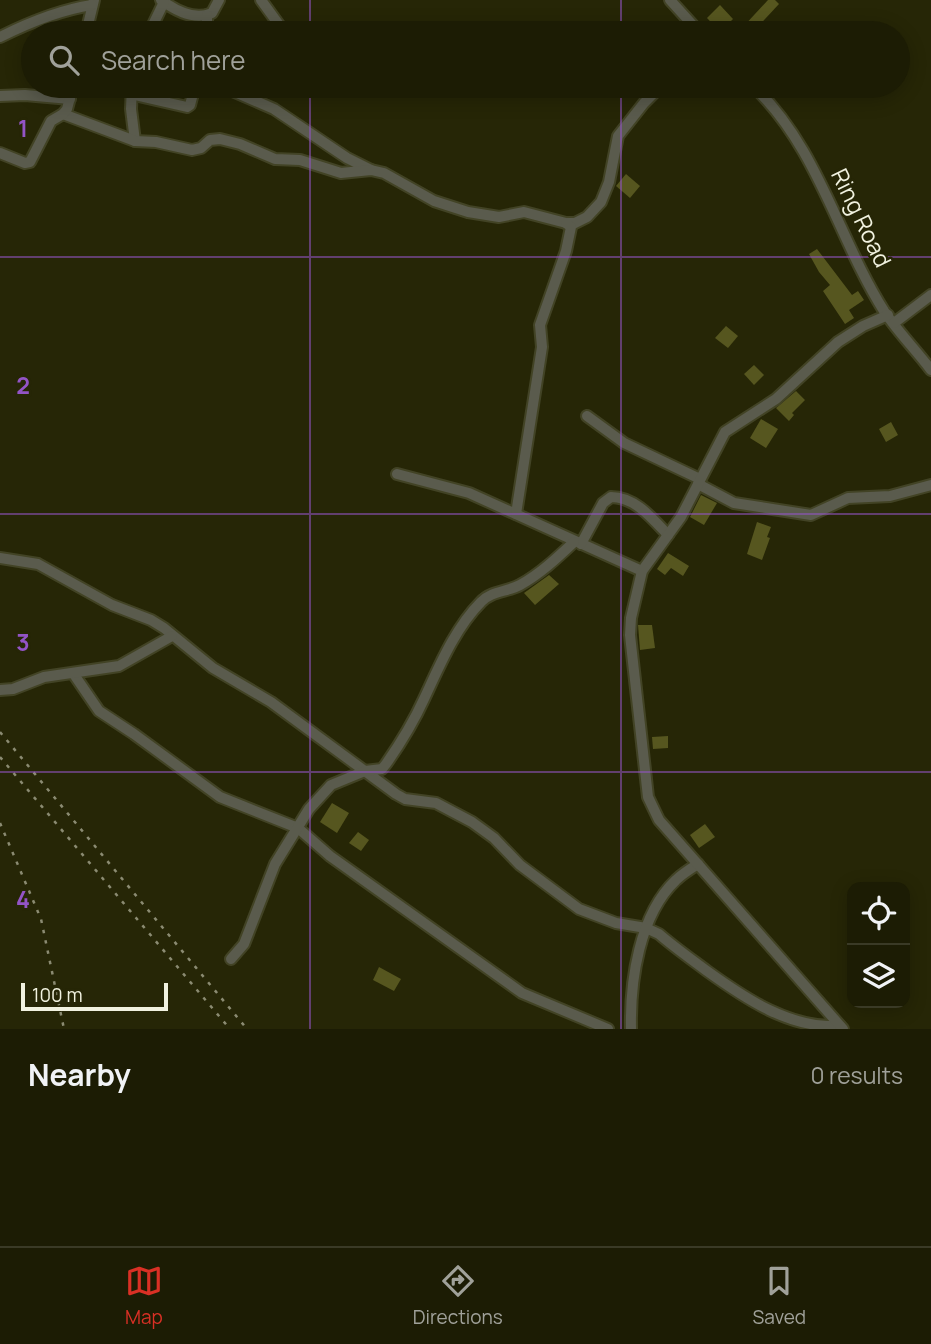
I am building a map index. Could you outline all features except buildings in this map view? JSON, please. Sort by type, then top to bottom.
[{"type":"street","points":[[154,21],[163,1],[188,14],[207,15],[212,13],[219,0]]},
{"type":"street","points":[[261,0],[276,21]]},
{"type":"street","points":[[670,0],[689,21]]},
{"type":"street","points":[[33,21],[93,3],[89,21]]},
{"type":"street","points":[[207,15],[207,21]]},
{"type":"street","points":[[0,37],[21,26]]},
{"type":"street","points":[[0,96],[21,95]]},
{"type":"street","points":[[0,153],[25,163],[30,162],[51,121],[64,114],[70,99],[59,98]]},
{"type":"street","points":[[132,98],[135,141]]},
{"type":"street","points":[[157,98],[187,107],[190,106],[192,98]]},
{"type":"street","points":[[249,98],[274,109],[347,158],[371,170],[384,173],[434,201],[468,212],[499,217],[524,212],[566,223],[575,223],[587,217],[601,202],[609,182],[618,136],[649,98]]},
{"type":"street","name":"Ring Road","points":[[764,98],[800,145],[891,319],[931,370]]},
{"type":"street","points":[[64,114],[135,141],[156,142],[192,150],[201,148],[211,140],[220,139],[240,144],[275,159],[300,160],[341,173],[371,170]]},
{"type":"street","points":[[516,514],[542,347],[540,325],[566,251],[571,227],[566,223]]},
{"type":"street","points":[[842,1027],[659,820],[648,797],[630,635],[642,571],[681,517],[717,444],[730,426],[776,398],[850,334],[891,319],[931,295]]},
{"type":"street","points":[[587,416],[624,443],[699,481],[734,503],[811,515],[848,498],[890,496],[931,485]]},
{"type":"street","points":[[397,474],[469,493],[642,571]]},
{"type":"street","points":[[231,959],[244,944],[275,864],[309,809],[331,785],[365,771],[382,769],[424,700],[442,661],[466,620],[480,603],[540,572],[578,543],[603,503],[611,497],[626,499],[636,505],[668,535]]},
{"type":"street","points":[[0,558],[38,564],[112,605],[151,620],[213,668],[271,702],[405,799],[436,803],[472,822],[494,838],[520,865],[579,909],[616,923],[646,928],[659,934],[736,992],[778,1017],[816,1028],[842,1027]]},
{"type":"street","points":[[0,690],[13,689],[44,677],[119,666],[172,636]]},
{"type":"street","points":[[73,673],[99,711],[201,784],[234,804],[278,818],[298,828],[340,864],[522,993],[608,1029]]},
{"type":"street","points":[[631,1029],[631,996],[646,928],[670,886],[698,864]]},
{"type":"railway","points":[[0,732],[247,1029]]},
{"type":"railway","points":[[0,757],[230,1029]]},
{"type":"railway","points":[[0,823],[41,919],[64,1029]]}]
